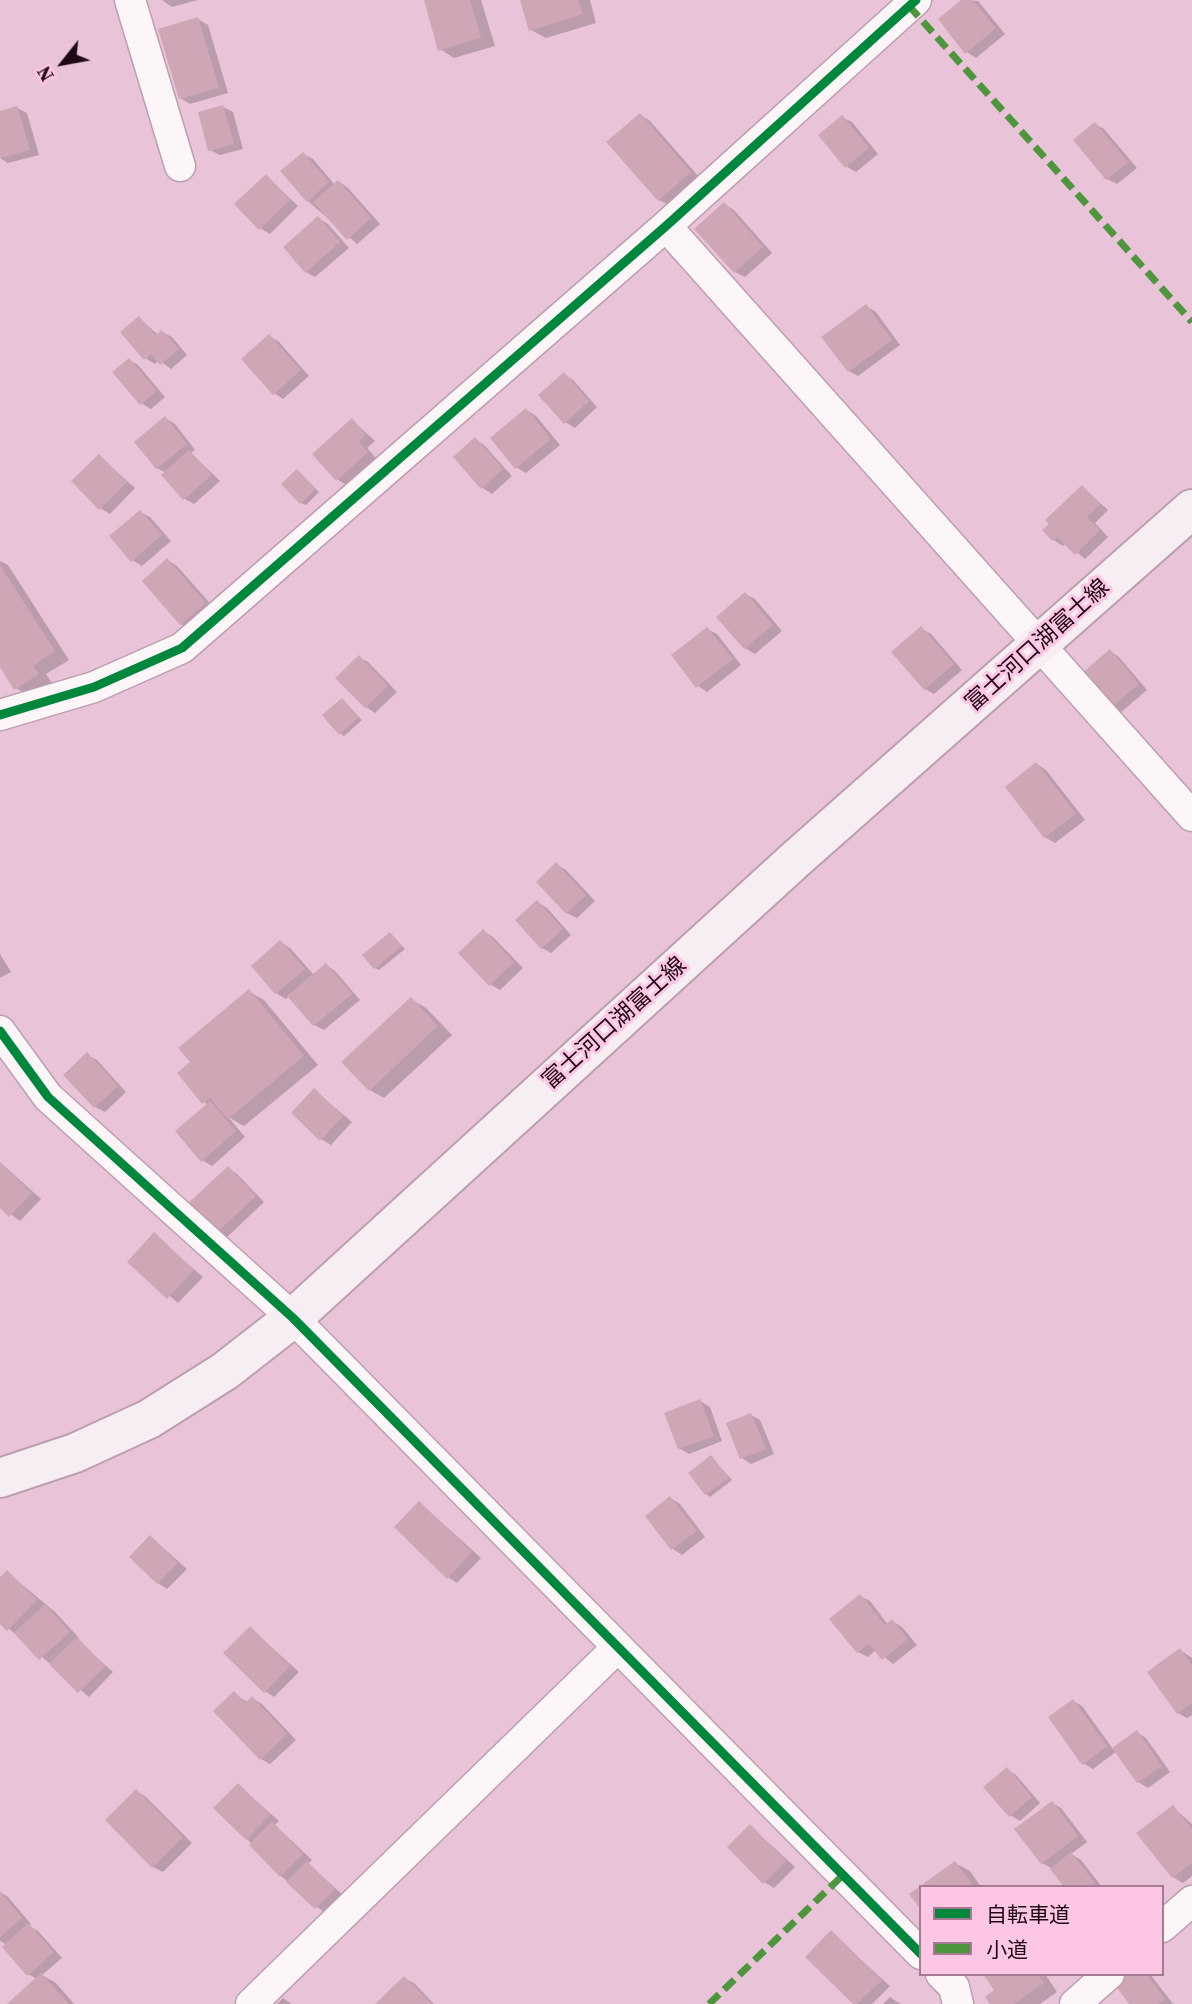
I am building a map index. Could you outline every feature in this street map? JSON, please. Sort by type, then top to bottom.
[{"type":"main road","name":"富士河口湖富士線","points":[[0,1478],[75,1454],[149,1419],[225,1371],[293,1318],[796,859],[1192,509]]},
{"type":"street","points":[[130,0],[180,166]]},
{"type":"street","points":[[0,715],[94,687],[182,648],[666,226],[916,0]]},
{"type":"street","points":[[666,226],[1192,816]]},
{"type":"street","points":[[0,1031],[48,1097],[293,1318],[919,1952]]},
{"type":"street","points":[[251,2004],[618,1647]]},
{"type":"street","points":[[1164,1925],[1192,1901]]},
{"type":"street","points":[[943,1976],[954,1987],[958,2004]]},
{"type":"street","points":[[1075,2004],[1107,1976]]},
{"type":"building","points":[[424,0],[470,0],[481,38],[438,51]]},
{"type":"building","points":[[520,0],[578,0],[583,14],[529,31]]},
{"type":"building","points":[[961,0],[973,0],[996,28],[965,54],[938,19]]},
{"type":"building","points":[[198,17],[219,88],[179,99],[158,29]]},
{"type":"building","points":[[223,105],[234,144],[208,151],[198,112]]},
{"type":"building","points":[[17,106],[30,150],[0,158],[0,111]]},
{"type":"building","points":[[640,113],[691,172],[658,201],[606,142]]},
{"type":"building","points":[[842,115],[869,148],[845,168],[818,135]]},
{"type":"building","points":[[1095,122],[1128,162],[1106,180],[1073,140]]},
{"type":"building","points":[[303,152],[329,182],[307,202],[280,171]]},
{"type":"building","points":[[266,174],[290,200],[259,230],[234,204]]},
{"type":"building","points":[[338,180],[371,218],[347,240],[313,202]]},
{"type":"building","points":[[724,202],[763,247],[734,273],[694,229]]},
{"type":"building","points":[[318,216],[340,242],[305,273],[283,247]]},
{"type":"building","points":[[866,304],[892,340],[848,372],[821,337]]},
{"type":"building","points":[[139,316],[155,335],[162,330],[179,349],[160,365],[151,354],[144,360],[120,332]]},
{"type":"building","points":[[269,334],[301,370],[273,395],[241,359]]},
{"type":"building","points":[[129,358],[157,391],[140,405],[112,372]]},
{"type":"building","points":[[564,372],[589,401],[564,424],[538,395]]},
{"type":"building","points":[[526,408],[551,439],[515,469],[490,438]]},
{"type":"building","points":[[165,416],[187,444],[156,469],[134,442]]},
{"type":"building","points":[[352,418],[366,435],[359,442],[368,452],[336,481],[312,454]]},
{"type":"building","points":[[475,437],[503,469],[481,489],[453,457]]},
{"type":"building","points":[[189,450],[212,475],[183,500],[161,475]]},
{"type":"building","points":[[99,454],[127,482],[99,510],[71,481]]},
{"type":"building","points":[[297,469],[316,489],[300,504],[281,484]]},
{"type":"building","points":[[1082,485],[1100,504],[1087,517],[1100,530],[1075,555],[1057,537],[1052,541],[1042,530],[1049,524],[1045,520]]},
{"type":"building","points":[[140,510],[162,535],[131,562],[109,536]]},
{"type":"building","points":[[167,558],[206,603],[180,625],[142,581]]},
{"type":"building","points":[[0,565],[55,651],[33,666],[39,674],[14,690],[0,667]]},
{"type":"building","points":[[745,592],[773,625],[744,649],[716,617]]},
{"type":"building","points":[[921,626],[954,664],[924,690],[891,652]]},
{"type":"building","points":[[707,627],[733,659],[696,688],[671,655]]},
{"type":"building","points":[[1110,649],[1139,684],[1108,710],[1079,676]]},
{"type":"building","points":[[359,655],[388,686],[365,708],[335,678]]},
{"type":"building","points":[[342,698],[359,717],[339,735],[322,715]]},
{"type":"building","points":[[1036,762],[1076,814],[1044,838],[1005,787]]},
{"type":"building","points":[[556,862],[586,895],[566,914],[536,882]]},
{"type":"building","points":[[537,900],[563,929],[541,949],[515,920]]},
{"type":"building","points":[[483,929],[514,962],[489,986],[458,953]]},
{"type":"building","points":[[390,932],[402,946],[374,969],[362,955]]},
{"type":"building","points":[[280,940],[305,969],[275,994],[251,966]]},
{"type":"building","points":[[326,963],[352,994],[313,1026],[287,996]]},
{"type":"building","points":[[249,989],[304,1056],[228,1119],[210,1098],[202,1104],[177,1073],[190,1062],[178,1048]]},
{"type":"building","points":[[411,997],[438,1026],[369,1091],[341,1062]]},
{"type":"building","points":[[87,1052],[118,1086],[94,1108],[63,1075]]},
{"type":"building","points":[[314,1088],[343,1116],[320,1141],[291,1113]]},
{"type":"building","points":[[210,1101],[236,1131],[201,1162],[175,1131]]},
{"type":"building","points":[[0,1162],[32,1193],[9,1217],[0,1208]]},
{"type":"building","points":[[228,1166],[256,1196],[210,1239],[182,1209]]},
{"type":"building","points":[[154,1232],[194,1270],[167,1299],[127,1262]]},
{"type":"building","points":[[700,1399],[714,1436],[678,1449],[664,1413]]},
{"type":"building","points":[[751,1413],[766,1449],[740,1459],[726,1423]]},
{"type":"building","points":[[711,1455],[729,1478],[705,1495],[688,1473]]},
{"type":"building","points":[[670,1496],[697,1531],[671,1550],[645,1516]]},
{"type":"building","points":[[419,1501],[472,1552],[447,1579],[394,1527]]},
{"type":"building","points":[[150,1535],[178,1563],[157,1584],[129,1557]]},
{"type":"building","points":[[7,1570],[37,1600],[7,1631],[0,1624],[0,1577]]},
{"type":"building","points":[[860,1594],[885,1625],[892,1619],[908,1639],[882,1660],[869,1644],[857,1653],[829,1619]]},
{"type":"building","points":[[45,1604],[70,1632],[39,1660],[14,1633]]},
{"type":"building","points":[[250,1626],[290,1666],[264,1693],[223,1653]]},
{"type":"building","points":[[77,1637],[105,1666],[78,1693],[49,1664]]},
{"type":"building","points":[[1180,1648],[1192,1665],[1192,1703],[1177,1714],[1147,1672]]},
{"type":"building","points":[[234,1691],[245,1703],[252,1696],[287,1734],[260,1760],[213,1711]]},
{"type":"building","points":[[1073,1699],[1107,1746],[1082,1765],[1048,1717]]},
{"type":"building","points":[[1137,1730],[1162,1766],[1137,1783],[1112,1748]]},
{"type":"building","points":[[1007,1767],[1032,1797],[1009,1817],[983,1787]]},
{"type":"building","points":[[238,1783],[270,1815],[246,1840],[213,1808]]},
{"type":"building","points":[[136,1789],[183,1837],[152,1868],[105,1820]]},
{"type":"building","points":[[1052,1801],[1078,1836],[1041,1864],[1014,1829]]},
{"type":"building","points":[[1173,1805],[1192,1829],[1192,1863],[1172,1878],[1136,1833]]},
{"type":"building","points":[[272,1821],[303,1854],[280,1877],[249,1845]]},
{"type":"building","points":[[750,1824],[786,1861],[763,1884],[727,1847]]},
{"type":"building","points":[[1071,1852],[1095,1883],[1062,1885],[1050,1869]]},
{"type":"building","points":[[307,1861],[335,1889],[315,1909],[286,1882]]},
{"type":"building","points":[[955,1861],[973,1885],[922,1885]]},
{"type":"building","points":[[919,1887],[919,1907],[909,1894]]},
{"type":"building","points":[[0,1891],[22,1918],[0,1937]]},
{"type":"building","points":[[28,1923],[54,1952],[27,1976],[2,1947]]},
{"type":"building","points":[[831,1930],[882,1980],[857,2004],[853,2004],[805,1957]]},
{"type":"building","points":[[41,1973],[69,2004],[7,2004]]},
{"type":"building","points":[[404,1976],[432,2004],[375,2004]]},
{"type":"building","points":[[984,1976],[1039,1976],[1044,1983],[1014,2004],[990,2004],[985,1997],[994,1990]]},
{"type":"building","points":[[1120,1976],[1148,1976],[1165,1999],[1158,2004],[1129,2004],[1113,1982]]},
{"type":"marked path","points":[[909,6],[1192,322]]},
{"type":"marked path","points":[[709,2004],[842,1876]]},
{"type":"cycle path","points":[[0,715],[94,687],[182,648],[666,226],[916,0]]},
{"type":"cycle path","points":[[0,1031],[48,1097],[293,1318],[919,1952]]}]
